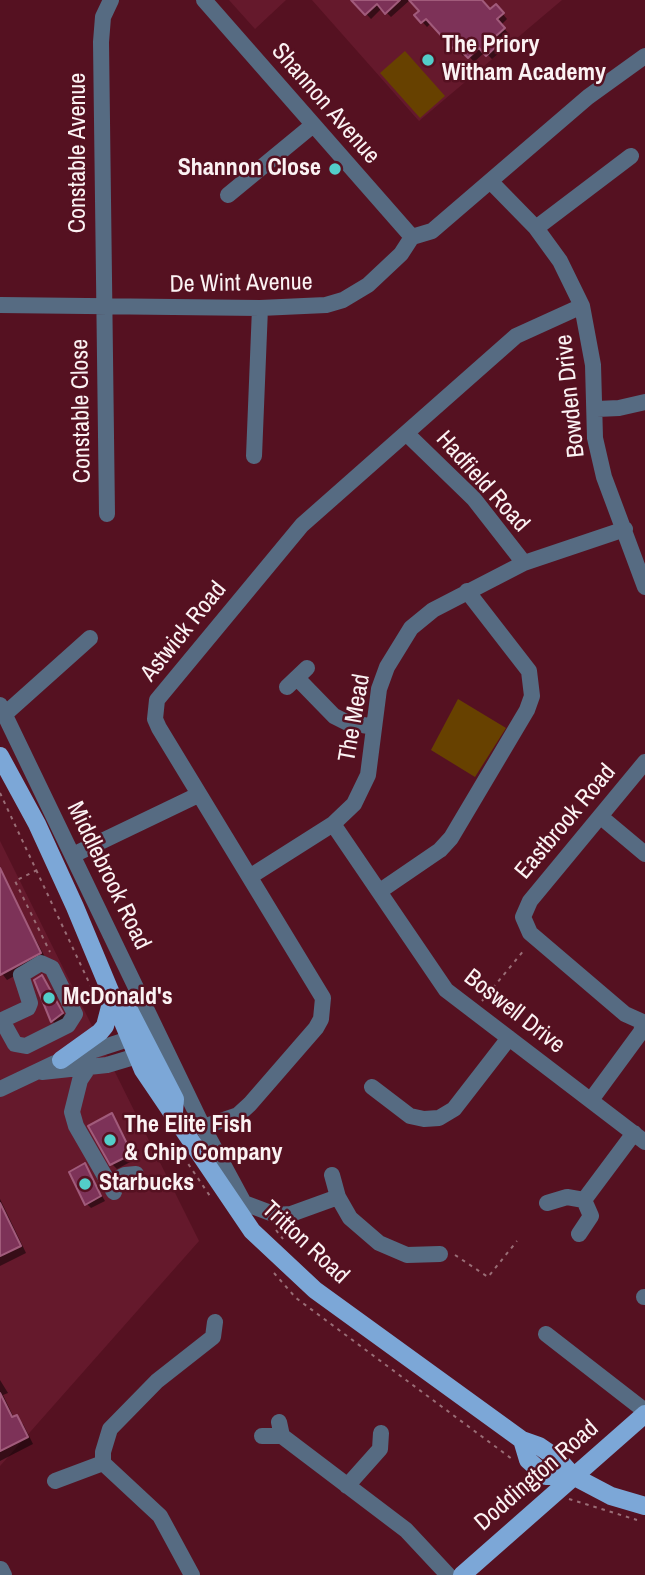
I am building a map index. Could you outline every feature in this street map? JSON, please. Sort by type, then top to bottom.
[{"type":"main road","points":[[0,756],[37,824],[113,995],[105,1026],[61,1060]]},
{"type":"main road","name":"Tritton Road","points":[[113,995],[144,1055],[156,1092],[174,1112],[231,1203],[274,1254],[334,1305],[522,1440],[539,1446],[558,1459],[573,1476],[611,1496],[645,1506]]},
{"type":"main road","name":"Doddington Road","points":[[460,1575],[645,1412]]},
{"type":"street","name":"Constable Avenue","points":[[102,307],[101,42],[103,17],[111,0]]},
{"type":"street","name":"Shannon Avenue","points":[[211,2],[313,125],[412,237]]},
{"type":"street","name":"De Wint Avenue","points":[[0,305],[260,308],[326,305],[343,300],[368,285],[401,254],[412,237],[432,231],[492,183],[588,97],[645,57]]},
{"type":"street","points":[[228,195],[313,125]]},
{"type":"street","points":[[536,228],[631,156]]},
{"type":"street","name":"Bowden Drive","points":[[492,183],[536,228],[560,261],[582,306],[589,332],[597,409],[595,438],[604,477],[645,587]]},
{"type":"street","name":"Astwick Road","points":[[203,1127],[238,1115],[250,1104],[316,1028],[324,1008],[319,989],[159,728],[155,719],[157,700],[302,525],[516,335],[582,306]]},
{"type":"street","name":"Constable Close","points":[[102,307],[107,514]]},
{"type":"street","points":[[254,456],[260,308]]},
{"type":"street","points":[[597,409],[619,408],[645,402]]},
{"type":"street","name":"Hadfield Road","points":[[406,433],[474,499],[524,563]]},
{"type":"street","name":"The Mead","points":[[251,876],[333,824],[354,804],[363,788],[372,756],[379,689],[387,667],[411,628],[433,610],[524,563],[625,529]]},
{"type":"street","points":[[380,891],[440,850],[451,838],[527,710],[532,695],[533,683],[529,671],[467,591]]},
{"type":"street","points":[[2,710],[90,638]]},
{"type":"street","points":[[297,678],[334,716],[346,722],[374,727]]},
{"type":"street","name":"Middlebrook Road","points":[[2,710],[203,1127],[244,1203],[276,1215],[290,1214],[338,1197]]},
{"type":"street","name":"Eastbrook Road","points":[[535,937],[524,925],[523,917],[530,901],[645,762]]},
{"type":"street","points":[[73,855],[198,795]]},
{"type":"street","points":[[601,817],[645,854]]},
{"type":"street","name":"Boswell Drive","points":[[333,824],[446,990],[640,1138]]},
{"type":"street","points":[[535,937],[625,1014],[644,1023],[591,1100]]},
{"type":"street","points":[[41,963],[52,968],[75,1014],[68,1025],[26,1046],[15,1044],[0,1022],[28,1008],[30,1003],[21,975],[41,963]]},
{"type":"street","points":[[1,1086],[61,1060],[135,1037]]},
{"type":"street","points":[[372,1087],[410,1116],[439,1118],[454,1109],[509,1038]]},
{"type":"street","points":[[36,1072],[88,1068],[144,1055]]},
{"type":"street","points":[[88,1068],[80,1080],[72,1112],[76,1126],[111,1188],[125,1175],[136,1174]]},
{"type":"street","points":[[584,1200],[640,1138]]},
{"type":"street","points":[[332,1175],[338,1197],[357,1226],[396,1253],[440,1254]]},
{"type":"street","points":[[547,1203],[567,1197],[584,1200]]},
{"type":"street","points":[[579,1234],[591,1216],[584,1200]]},
{"type":"street","points":[[103,1463],[105,1439],[110,1429],[157,1381],[218,1333]]},
{"type":"street","points":[[546,1334],[645,1412]]},
{"type":"street","points":[[262,1436],[280,1429],[460,1575]]},
{"type":"street","points":[[347,1486],[385,1442]]},
{"type":"street","points":[[55,1481],[103,1463]]},
{"type":"street","points":[[103,1463],[160,1516],[188,1574]]},
{"type":"path","points":[[0,793],[95,995]]},
{"type":"path","points":[[37,870],[15,881],[51,954]]},
{"type":"path","points":[[473,1011],[535,937]]},
{"type":"path","points":[[440,1254],[461,1257],[488,1278],[517,1241]]},
{"type":"path","points":[[564,1501],[569,1499],[621,1517],[645,1521]]},
{"type":"shaded area","points":[[229,0],[286,0],[255,29]]},
{"type":"shaded area","name":"The Priory Witham Academy","points":[[312,0],[562,0],[419,121]]},
{"type":"shaded area","points":[[405,51],[445,96],[420,118],[380,73]]},
{"type":"shaded area","points":[[458,699],[506,728],[475,777],[431,750]]},
{"type":"shaded area","points":[[0,841],[199,1241],[0,1466]]},
{"type":"building","points":[[351,0],[400,0],[385,14],[377,4],[365,15]]},
{"type":"building","points":[[409,0],[482,0],[490,9],[496,4],[504,13],[497,19],[505,28],[495,37],[500,43],[486,56],[479,48],[468,58],[460,50],[457,53],[426,19],[421,23],[414,15],[419,11]]},
{"type":"building","points":[[0,868],[41,953],[0,975]]},
{"type":"building","name":"McDonald's","points":[[42,975],[63,1013],[51,1022],[34,980]]},
{"type":"building","name":"The Elite Fish & Chip Company","points":[[112,1113],[132,1154],[110,1165],[88,1126]]},
{"type":"building","name":"Starbucks","points":[[85,1163],[101,1196],[85,1205],[69,1172]]},
{"type":"building","points":[[0,1203],[21,1246],[0,1256]]},
{"type":"building","points":[[0,1393],[12,1417],[17,1415],[28,1437],[0,1451]]},
{"type":"place","name":"The Priory Witham Academy","points":[[428,60]]},
{"type":"place","name":"Shannon Close","points":[[335,169]]},
{"type":"place","name":"McDonald's","points":[[49,998]]},
{"type":"place","name":"The Elite Fish & Chip Company","points":[[110,1140]]},
{"type":"place","name":"Starbucks","points":[[85,1184]]}]
